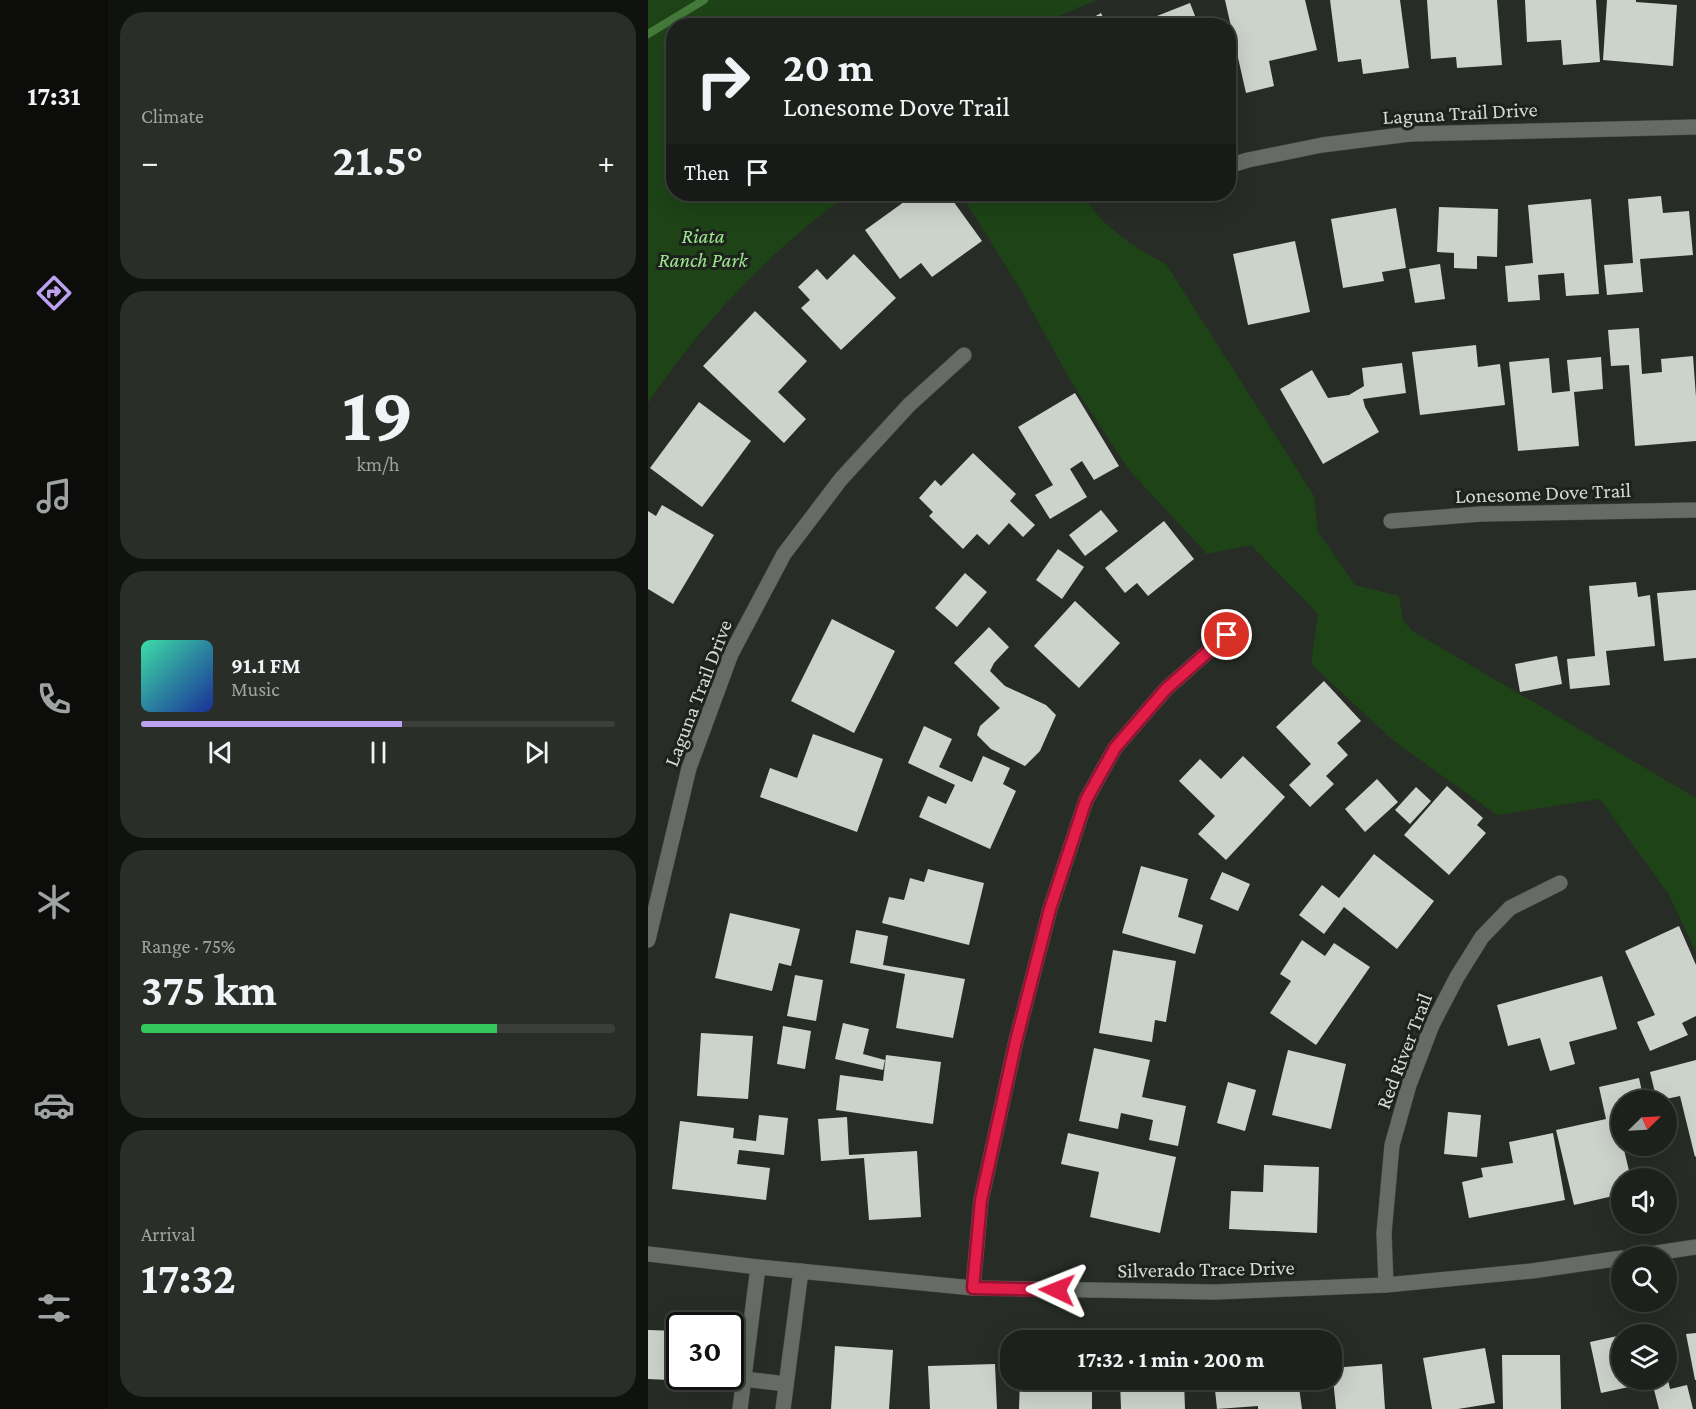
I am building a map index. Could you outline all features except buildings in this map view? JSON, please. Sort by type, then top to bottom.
[{"type":"street","name":"Laguna Trail Drive","points":[[1236,164],[1322,145],[1410,134],[1696,127]]},
{"type":"street","name":"Laguna Trail Drive","points":[[648,940],[689,768],[731,654],[784,554],[841,479],[901,413],[964,355]]},
{"type":"street","name":"Lonesome Dove Trail","points":[[1391,521],[1481,514],[1696,510]]},
{"type":"street","points":[[973,1288],[981,1200],[1016,1041],[1050,909],[1086,800],[1115,748],[1166,689],[1227,635]]},
{"type":"street","name":"Red River Trail","points":[[1386,1285],[1384,1233],[1392,1145],[1409,1084],[1432,1025],[1456,977],[1482,937],[1510,908],[1560,883]]},
{"type":"street","points":[[1677,1250],[1696,1247]]},
{"type":"street","name":"Silverado Trace Drive","points":[[648,1254],[973,1288],[1215,1292],[1386,1285],[1532,1271],[1611,1260]]},
{"type":"street","points":[[758,1267],[744,1379],[786,1384]]},
{"type":"street","points":[[783,1409],[801,1271]]},
{"type":"street","points":[[740,1409],[743,1390]]},
{"type":"green space","name":"Riata Ranch Park","points":[[648,0],[1097,0],[1054,18],[666,18],[666,201],[840,201],[792,239],[714,316],[648,403]]},
{"type":"green space","points":[[965,201],[1087,201],[1119,235],[1166,264],[1314,496],[1318,532],[1355,585],[1399,596],[1403,620],[1411,630],[1696,798],[1696,952],[1669,895],[1600,799],[1497,815],[1395,742],[1311,664],[1318,614],[1251,545],[1207,554],[1129,470],[1070,380],[1022,292]]},
{"type":"waterway","points":[[674,18],[704,0]]},
{"type":"waterway","points":[[648,34],[666,23]]},
{"type":"route","points":[[1057,1290],[973,1288],[981,1200],[1016,1041],[1050,909],[1086,800],[1115,748],[1166,689],[1227,635]]}]
